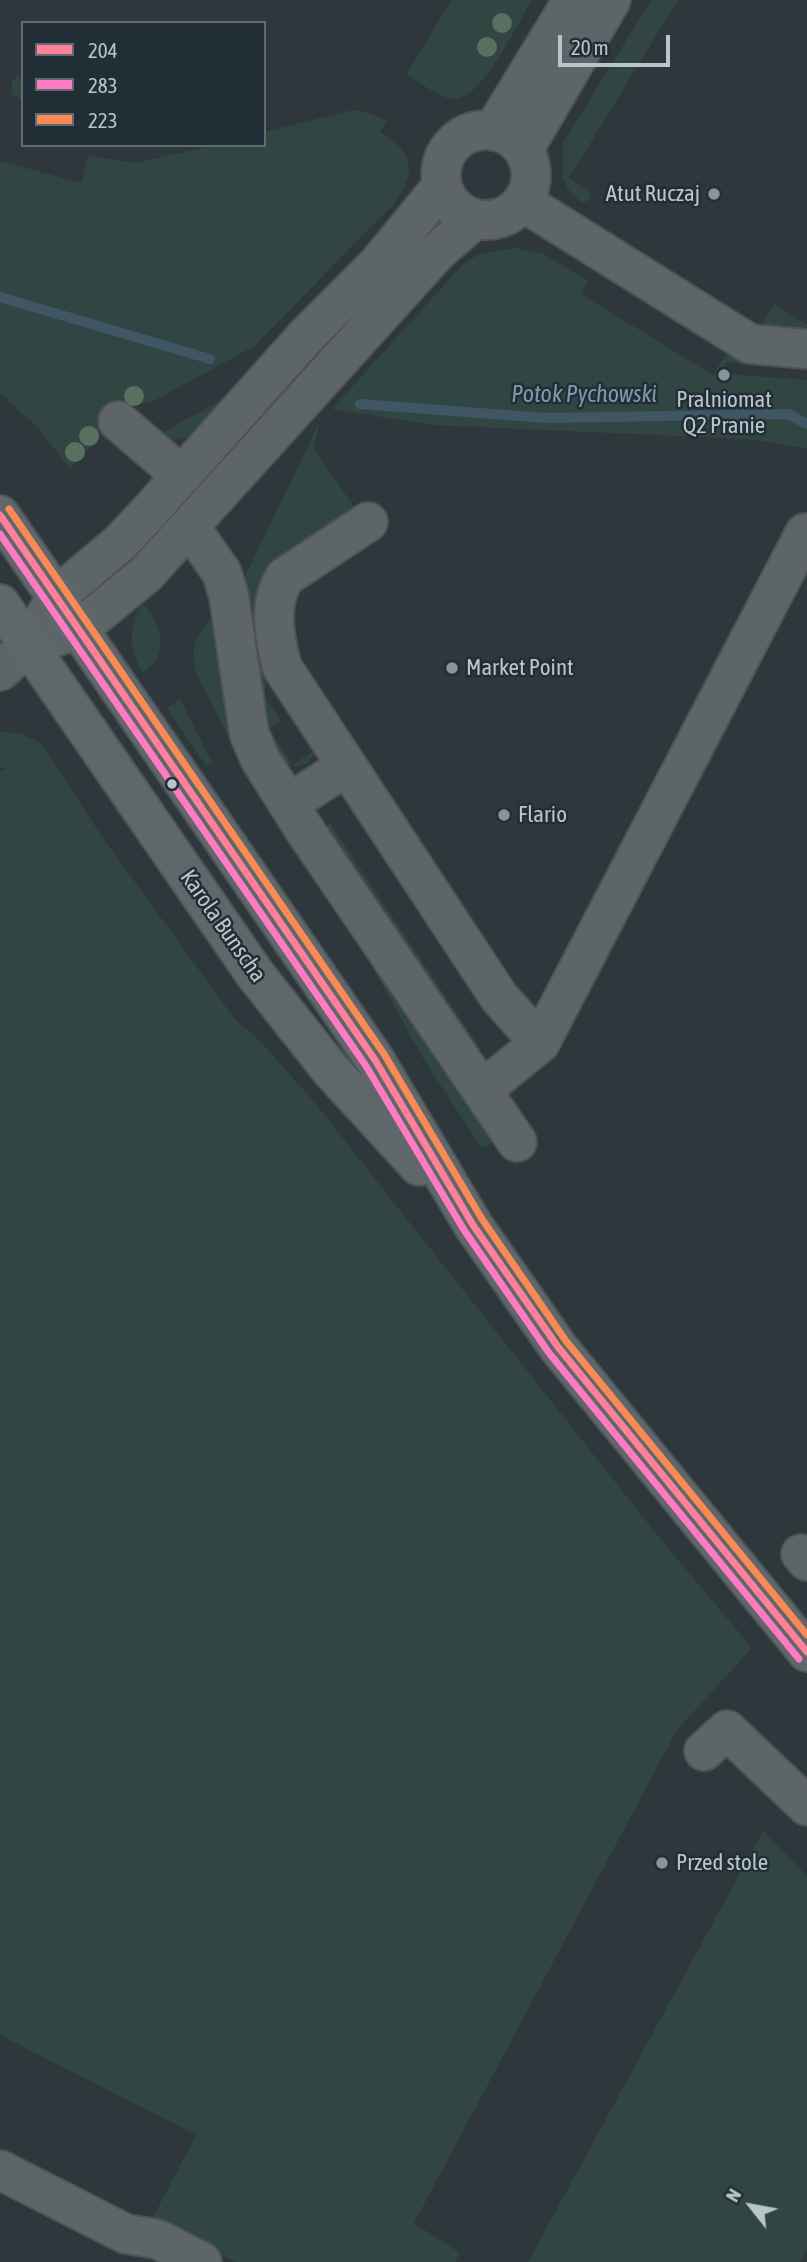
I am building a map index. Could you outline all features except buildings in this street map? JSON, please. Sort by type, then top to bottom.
[{"type":"main road","name":"Karola Bunscha","points":[[0,515],[375,1060],[473,1225],[558,1346],[807,1652]]},
{"type":"main road","name":"Karola Bunscha","points":[[0,604],[255,974],[330,1069],[473,1225]]},
{"type":"street","points":[[508,140],[573,0]]},
{"type":"street","points":[[508,140],[611,0]]},
{"type":"street","points":[[470,133],[508,140],[532,176],[523,202],[507,215],[496,219],[475,219],[453,205],[442,186],[443,165],[451,147],[470,133]]},
{"type":"street","points":[[0,670],[28,646],[57,596],[121,542],[307,335],[378,264],[442,186]]},
{"type":"street","points":[[523,202],[750,344],[807,349]]},
{"type":"street","points":[[28,646],[79,629],[146,574],[437,252],[475,219]]},
{"type":"street","points":[[118,421],[182,476]]},
{"type":"street","points":[[368,522],[285,577],[276,590],[273,607],[282,667],[499,997],[540,1042]]},
{"type":"street","points":[[190,527],[222,573],[234,617],[249,733],[260,759],[517,1142]]},
{"type":"street","points":[[482,1090],[540,1042],[805,533]]},
{"type":"street","points":[[288,804],[347,766]]},
{"type":"street","points":[[704,1751],[727,1730],[807,1806]]},
{"type":"street","points":[[0,2171],[126,2234],[157,2239],[202,2262]]},
{"type":"green space","points":[[451,0],[532,0],[509,42],[487,74],[465,96],[454,99],[436,93],[407,74]]},
{"type":"green space","points":[[651,0],[678,0],[569,178],[590,192],[589,201],[581,202],[568,189],[563,177],[563,143]]},
{"type":"green space","points":[[17,76],[21,78],[21,100],[12,94],[12,82]]},
{"type":"green space","points":[[353,110],[366,112],[387,121],[380,132],[400,147],[405,155],[409,172],[407,181],[395,203],[253,347],[154,401],[125,408],[70,469],[38,428],[0,393],[0,161],[81,183],[88,156],[135,163],[208,147],[266,147],[266,132]]},
{"type":"green space","points":[[514,248],[542,253],[588,281],[581,294],[713,375],[728,351],[747,363],[726,362],[726,374],[807,380],[807,448],[747,439],[432,425],[332,409],[462,265],[477,255]]},
{"type":"green space","points":[[774,304],[807,325],[807,332],[759,328]]},
{"type":"green space","points":[[229,396],[198,430],[189,436],[169,439],[158,435]]},
{"type":"green space","points":[[319,423],[314,450],[358,512],[274,566],[265,697],[281,721],[269,729],[293,765],[317,748],[308,763],[297,767],[286,765],[266,737],[241,585]]},
{"type":"green space","points":[[142,603],[154,620],[160,638],[157,657],[143,673],[135,656],[132,638],[134,620]]},
{"type":"green space","points":[[216,611],[327,892],[252,783],[196,673],[195,645]]},
{"type":"green space","points":[[180,699],[212,762],[206,766],[167,708]]},
{"type":"green space","points":[[0,731],[22,734],[42,744],[102,837],[234,1018],[262,1043],[315,1103],[654,1531],[752,1648],[677,1730],[414,2223],[460,2253],[455,2262],[235,2262],[151,2221],[196,2135],[0,2035],[0,771],[6,768],[0,767]]},
{"type":"green space","points":[[330,823],[481,1050],[475,1054],[321,829]]},
{"type":"green space","points":[[344,916],[497,1139],[482,1148],[424,1060]]},
{"type":"green space","points":[[763,1831],[807,1876],[807,2250],[800,2262],[528,2262]]},
{"type":"waterway","name":"Potok Pychowski","points":[[0,297],[210,359]]},
{"type":"waterway","name":"Potok Pychowski","points":[[360,404],[546,418],[788,414],[807,424]]},
{"type":"transit line","name":"223","points":[[9,509],[384,1054],[482,1219],[566,1341],[807,1635]]},
{"type":"transit line","name":"204","points":[[0,515],[375,1060],[473,1225],[558,1347],[807,1652]]},
{"type":"transit line","name":"283","points":[[0,534],[366,1066],[464,1230],[549,1353],[799,1659]]},
{"type":"place","name":"Atut Ruczaj","points":[[714,194]]},
{"type":"place","name":"Pralniomat Q2 Pranie","points":[[724,375]]},
{"type":"place","name":"Market Point","points":[[452,668]]},
{"type":"place","name":"Flario","points":[[504,815]]},
{"type":"place","name":"Przed stole","points":[[662,1863]]}]
